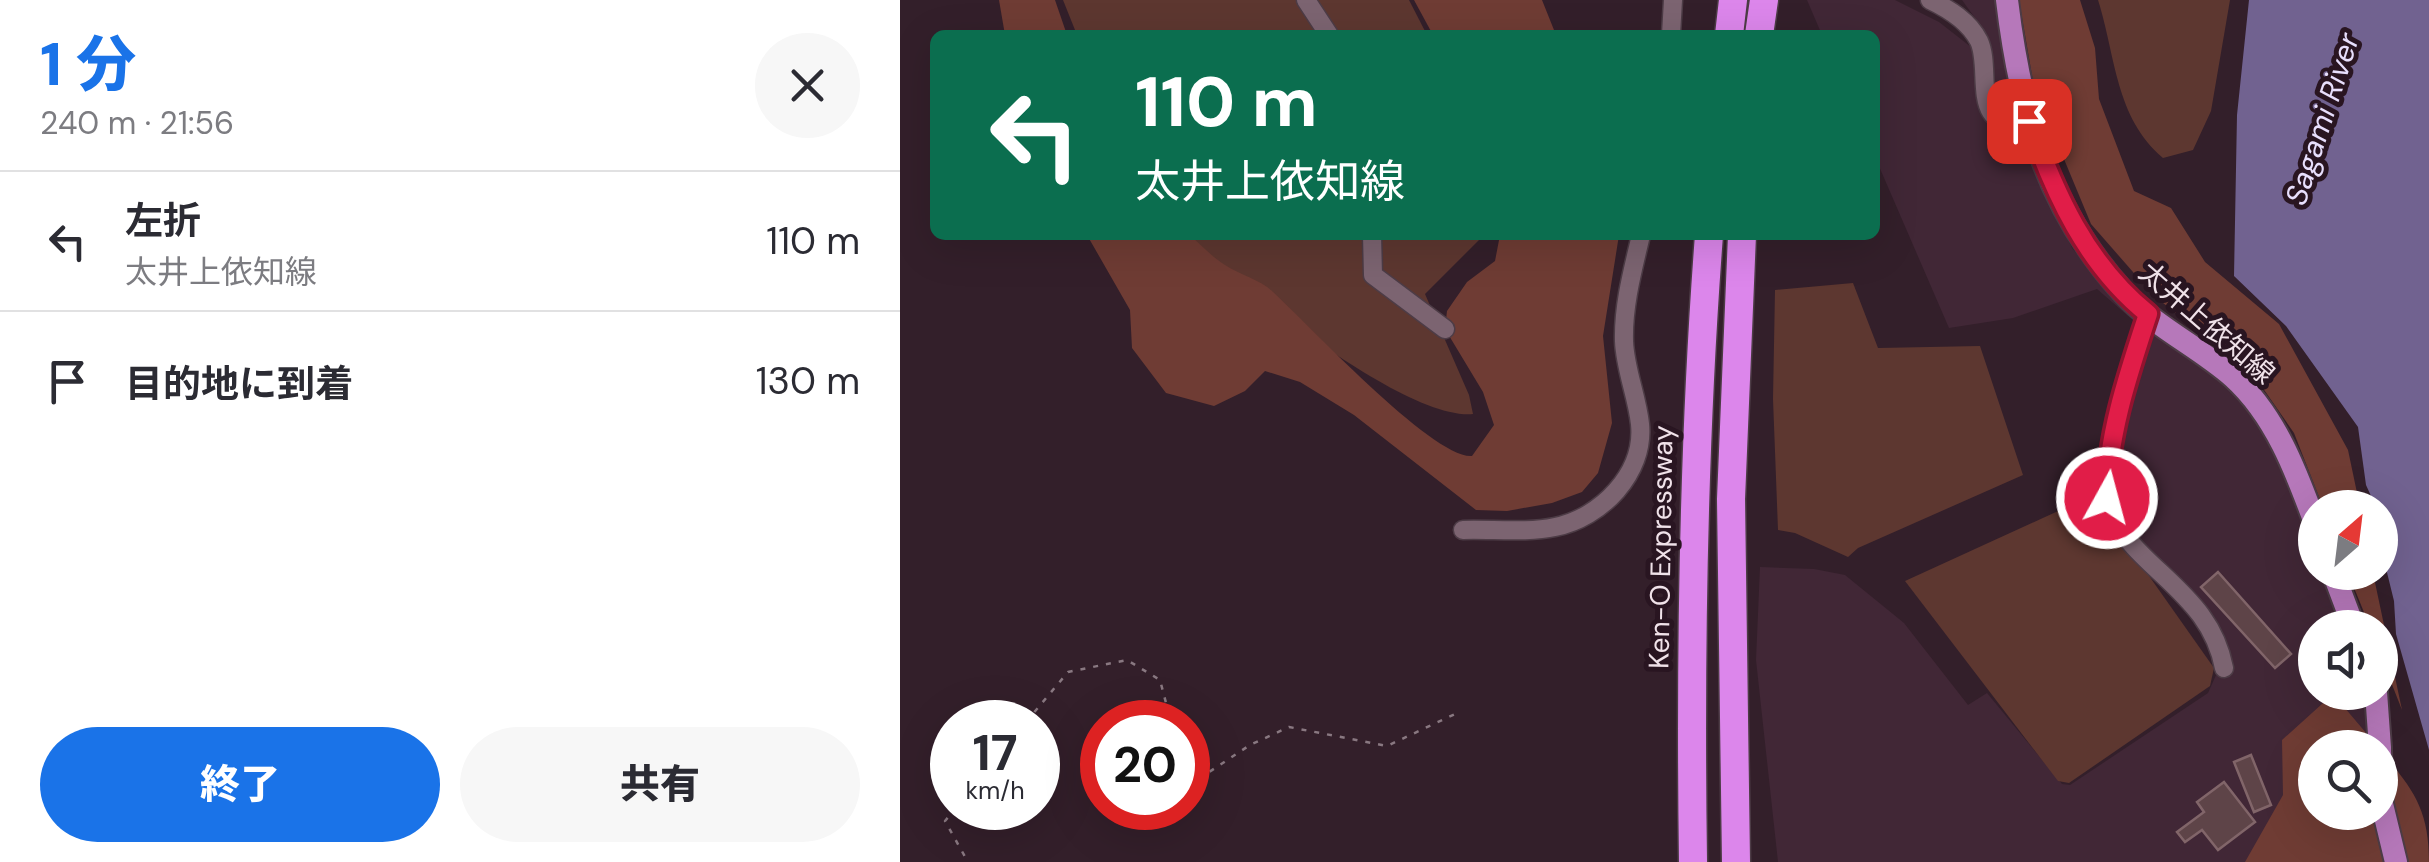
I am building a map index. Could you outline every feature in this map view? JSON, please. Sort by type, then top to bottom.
[{"type":"highway","points":[[1730,30],[1733,0]]},
{"type":"highway","points":[[1761,30],[1764,0]]},
{"type":"highway","name":"Ken-O Expressway","points":[[1694,862],[1690,652],[1694,492],[1710,240]]},
{"type":"highway","points":[[1736,862],[1731,517],[1742,240]]},
{"type":"main road","name":"太井上依知線","points":[[2007,0],[2018,88],[2046,168],[2082,241],[2128,297],[2251,396],[2284,446],[2302,490]]},
{"type":"main road","points":[[2388,830],[2396,862]]},
{"type":"lane","points":[[1306,0],[1325,30]]},
{"type":"lane","points":[[1670,30],[1673,0]]},
{"type":"lane","points":[[1930,0],[1961,19],[1980,43],[1984,57],[1983,92],[1993,113],[2014,124],[2029,121]]},
{"type":"lane","points":[[1372,240],[1373,274],[1444,329]]},
{"type":"lane","points":[[1463,530],[1555,528],[1592,513],[1619,490],[1635,456],[1640,428],[1624,346],[1624,318],[1640,240]]},
{"type":"lane","points":[[2148,314],[2126,382],[2107,479],[2107,498],[2118,527],[2134,548],[2208,622],[2220,647],[2224,668]]},
{"type":"path","points":[[1044,700],[1068,672],[1127,660],[1160,680],[1165,700]]},
{"type":"path","points":[[1210,771],[1250,744],[1289,727],[1387,746],[1456,714]]},
{"type":"path","points":[[950,830],[968,862]]},
{"type":"shaded area","points":[[999,0],[1055,0],[1065,30],[1004,30]]},
{"type":"shaded area","points":[[1063,0],[1409,0],[1424,30],[1075,30]]},
{"type":"shaded area","points":[[1414,0],[1542,0],[1554,30],[1430,30]]},
{"type":"shaded area","points":[[1807,0],[1895,0],[1939,22],[1971,47],[1988,36],[1962,0],[1996,0],[2014,104],[2043,186],[2072,248],[2123,310],[2216,377],[2247,408],[2273,448],[2298,509],[2298,590],[2331,590],[2338,610],[2298,610],[2298,710],[2369,710],[2370,730],[2298,730],[2298,830],[2334,830],[2368,862],[1778,862],[1756,660],[1760,567],[1814,569],[1845,575],[1904,623],[1968,705],[1987,693],[2062,784],[2070,785],[2208,693],[2225,655],[2122,525],[2111,501],[2129,388],[2150,335],[2097,289],[2013,318],[1949,328],[1880,169],[1880,30],[1820,30]]},
{"type":"shaded area","points":[[2019,0],[2080,0],[2095,48],[2099,99],[2134,191],[2171,208],[2205,262],[2279,324],[2348,450],[2356,490],[2316,490],[2294,433],[2251,371],[2154,296],[2091,224],[2034,87]]},
{"type":"shaded area","points":[[2098,0],[2230,0],[2211,111],[2193,150],[2163,158],[2135,124],[2119,85]]},
{"type":"shaded area","points":[[1090,240],[1196,240],[1220,262],[1272,291],[1370,386],[1429,436],[1454,451],[1472,456],[1494,425],[1483,392],[1445,329],[1447,311],[1467,282],[1495,261],[1499,240],[1618,240],[1603,336],[1612,423],[1598,473],[1582,492],[1552,503],[1507,511],[1476,510],[1354,415],[1300,382],[1265,371],[1245,391],[1214,406],[1166,393],[1132,348],[1130,310]]},
{"type":"shaded area","points":[[1185,240],[1479,240],[1425,294],[1469,395],[1473,414],[1442,410],[1405,395],[1278,313]]},
{"type":"shaded area","points":[[1853,283],[1878,348],[1980,346],[2023,475],[1858,548],[1848,557],[1795,533],[1778,530],[1773,399],[1775,290]]},
{"type":"shaded area","points":[[2080,501],[2099,505],[2214,668],[2210,686],[2069,783],[2058,781],[1905,581]]},
{"type":"shaded area","points":[[2355,590],[2377,590],[2381,610],[2363,610]]},
{"type":"shaded area","points":[[2315,710],[2347,710],[2364,730],[2298,730],[2298,830],[2398,830],[2398,771],[2422,814],[2429,862],[2245,862],[2283,795],[2282,740]]},
{"type":"water","name":"Sagami River","points":[[2249,0],[2429,0],[2429,750],[2398,641],[2398,610],[2395,610],[2391,590],[2398,590],[2398,490],[2368,490],[2358,427],[2286,326],[2234,276],[2237,115]]},
{"type":"building","points":[[2218,572],[2291,654],[2275,668],[2201,587]]},
{"type":"building","points":[[2251,755],[2271,805],[2254,812],[2234,762]]},
{"type":"building","points":[[2224,782],[2255,822],[2218,850],[2202,830],[2185,842],[2177,832],[2204,812],[2197,802]]},
{"type":"route","points":[[2029,121],[2046,168],[2082,241],[2128,297],[2148,314],[2126,382],[2107,479],[2107,498]]}]
